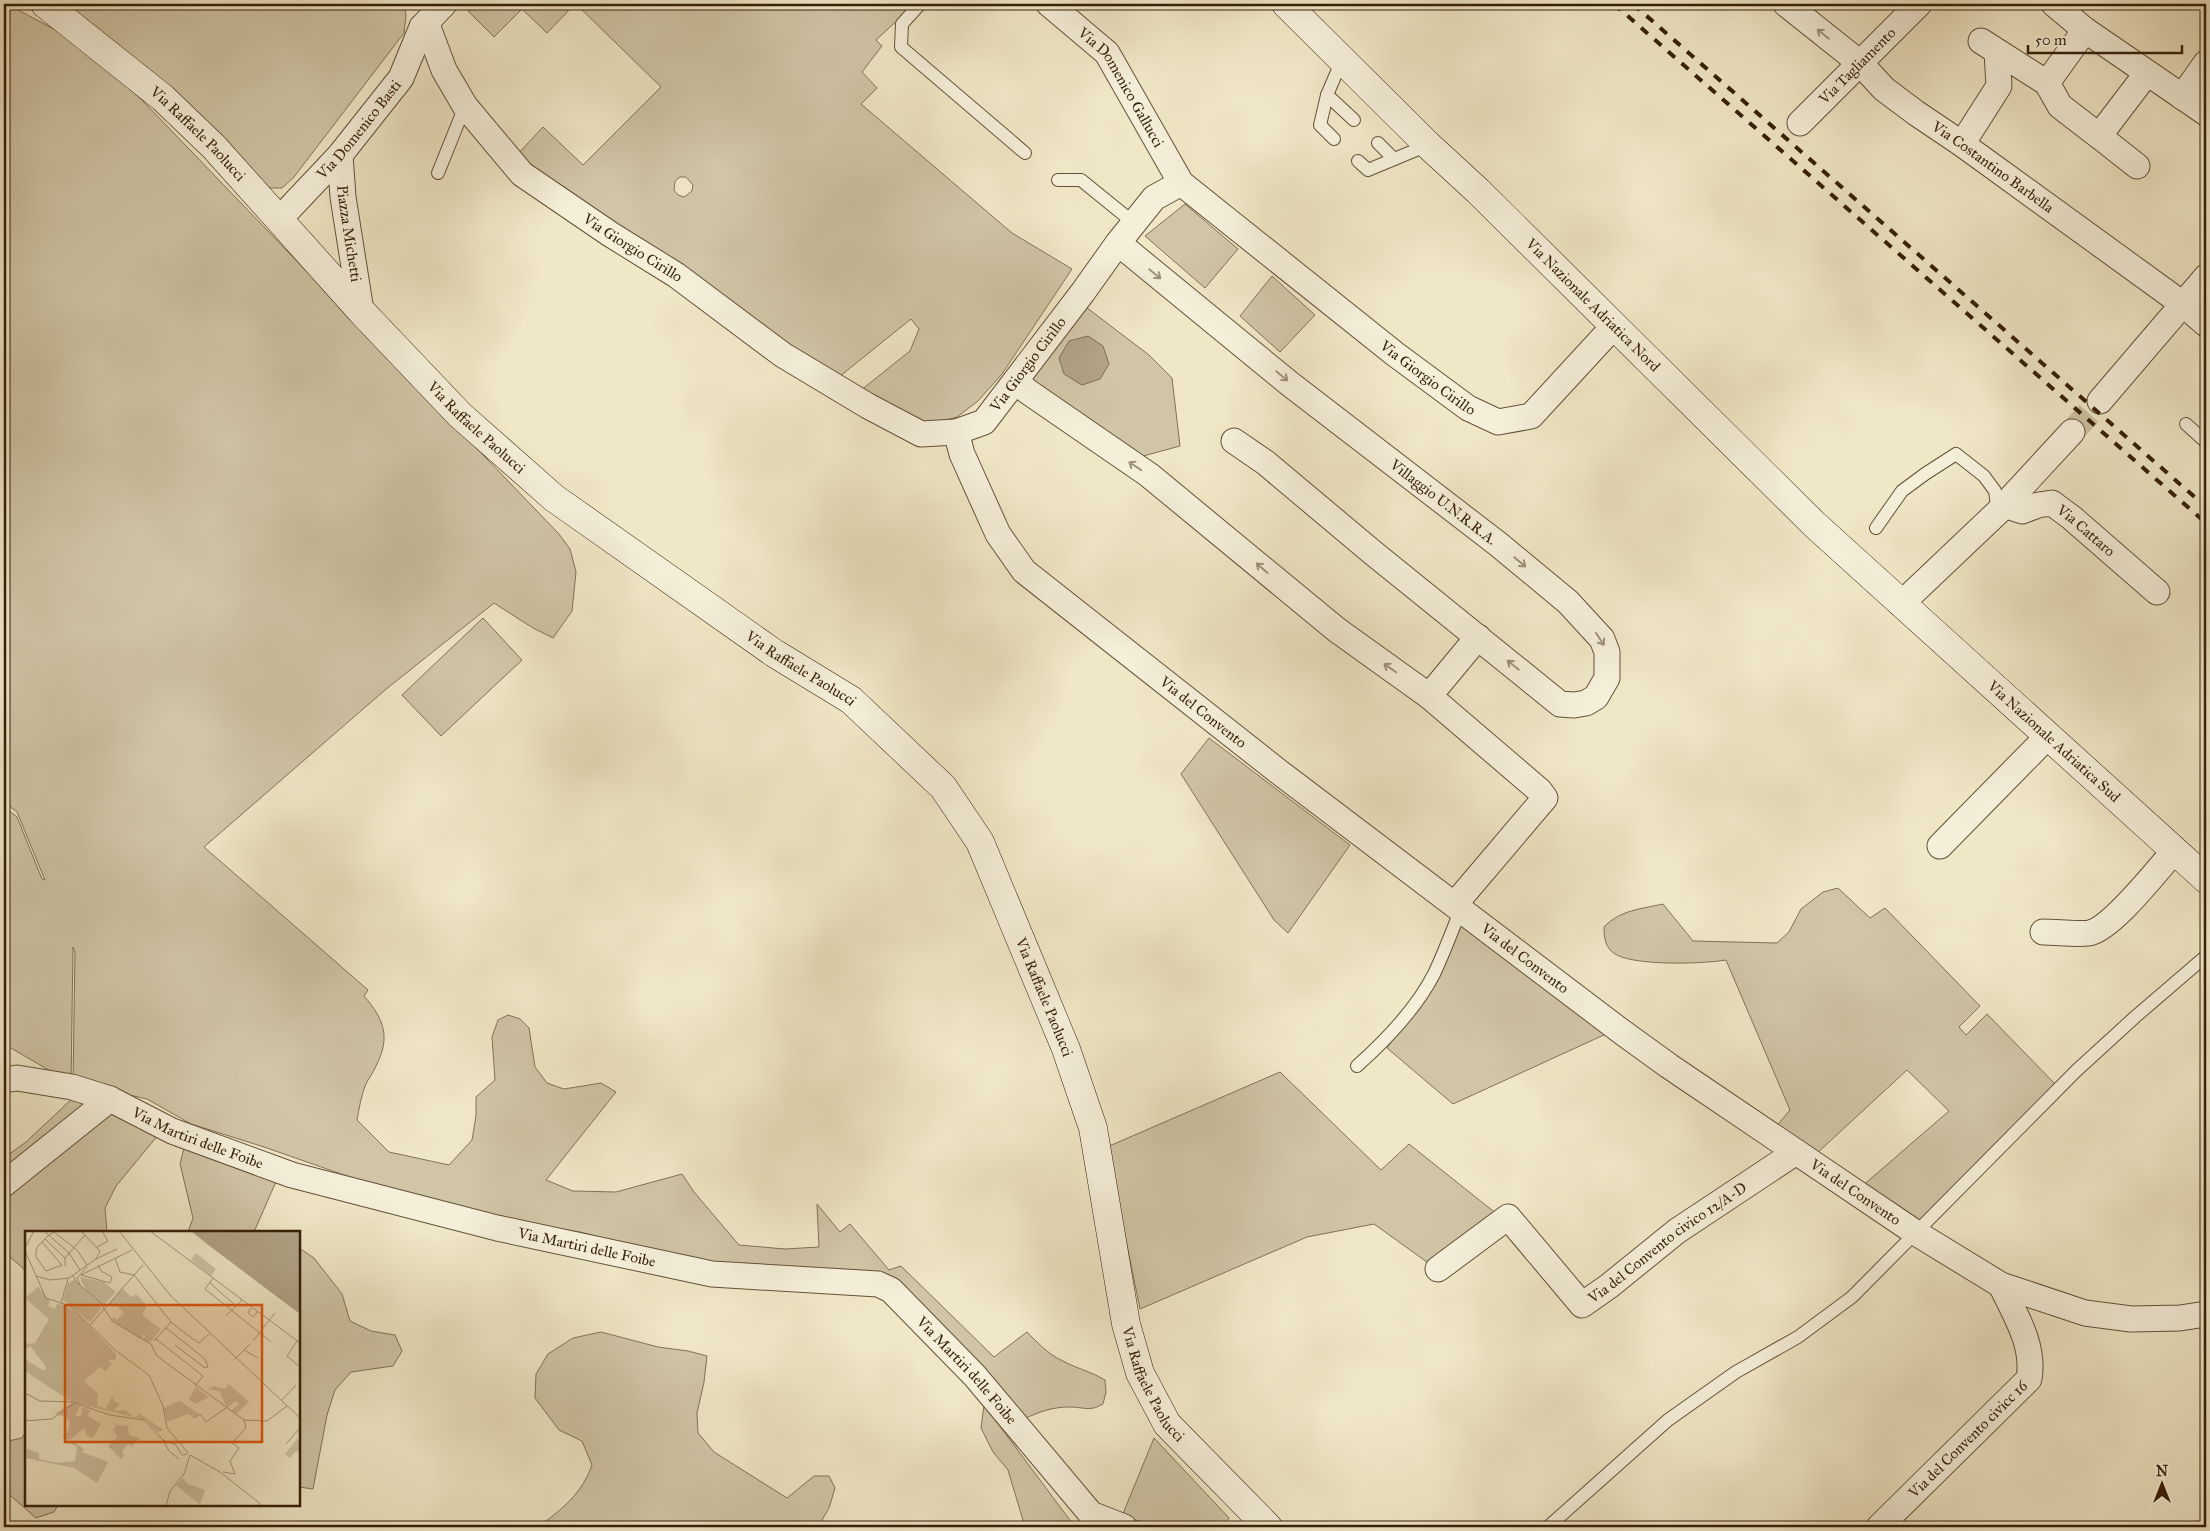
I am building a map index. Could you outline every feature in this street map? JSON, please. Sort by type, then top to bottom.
[{"type":"main road","name":"Via Raffaele Paolucci","points":[[45,4],[163,98],[219,152],[361,311],[460,415],[554,498],[774,653],[851,700],[943,787],[980,842],[1066,1049],[1094,1128],[1126,1324],[1140,1373],[1167,1424],[1268,1527]]},
{"type":"main road","name":"Via Nazionale Adriatica Nord","points":[[1286,4],[1478,191],[1764,476],[1901,604]]},
{"type":"main road","name":"Via Nazionale Adriatica Sud","points":[[1901,604],[2206,879]]},
{"type":"street","name":"Via Giorgio Cirillo","points":[[415,4],[422,27],[429,30],[444,70],[465,106],[522,174],[610,234],[676,275],[783,356],[868,406],[921,434],[956,432],[984,422],[1154,198],[1181,183],[1395,354],[1468,408],[1498,422],[1531,416],[1614,326]]},
{"type":"street","points":[[422,27],[444,4]]},
{"type":"street","name":"Via Domenico Gallucci","points":[[1048,4],[1107,53],[1181,183]]},
{"type":"street","name":"Via Costantino Barbella","points":[[1786,4],[1860,63],[1884,89],[2184,305],[2206,324]]},
{"type":"street","points":[[2054,4],[2085,30],[2206,113]]},
{"type":"street","name":"Via Tagliamento","points":[[1800,123],[1915,5]]},
{"type":"street","name":"Via Domenico Basti","points":[[277,218],[340,155],[402,78],[422,27]]},
{"type":"street","points":[[2047,82],[2085,30]]},
{"type":"street","points":[[1962,144],[1999,86],[1989,47],[2047,82],[2060,106],[2137,166]]},
{"type":"street","points":[[2182,97],[2206,63]]},
{"type":"street","points":[[2099,136],[2147,73]]},
{"type":"street","name":"Piazza Michetti","points":[[340,155],[343,197],[361,311]]},
{"type":"street","name":"Villaggio U.N.R.R.A.","points":[[1118,243],[1290,384],[1498,544],[1568,602],[1602,639],[1607,652],[1607,678],[1596,697],[1586,703],[1574,706],[1560,704],[1266,463],[1234,441]]},
{"type":"street","points":[[2100,401],[2206,277]]},
{"type":"street","points":[[1016,381],[1027,392],[1148,475],[1337,630],[1430,696],[1534,785],[1545,798],[1458,907]]},
{"type":"street","name":"Via del Convento","points":[[956,432],[962,454],[998,534],[1024,570],[1280,772],[1669,1066],[1916,1233],[2001,1285],[2085,1313],[2131,1319],[2180,1318],[2206,1314]]},
{"type":"street","points":[[1901,604],[2001,509],[2072,432]]},
{"type":"street","name":"Via Cattaro","points":[[2001,509],[2022,511],[2038,505],[2052,503],[2157,592]]},
{"type":"street","points":[[1430,696],[1478,637]]},
{"type":"street","points":[[1940,846],[2048,736]]},
{"type":"street","points":[[2043,932],[2091,932],[2117,914],[2140,891],[2174,850]]},
{"type":"street","name":"Via Martiri delle Foibe","points":[[4,1080],[18,1078],[72,1087],[110,1099],[172,1131],[292,1175],[497,1228],[712,1274],[878,1284],[891,1290],[975,1376],[1094,1520],[1124,1527]]},
{"type":"street","points":[[4,1184],[110,1099]]},
{"type":"street","name":"Via del Convento civico 12/A-D","points":[[1438,1269],[1508,1217],[1582,1305],[1677,1232],[1796,1152]]},
{"type":"street","name":"Via del Convento civicc 16","points":[[1879,1527],[2029,1380],[2031,1366],[2029,1346],[2001,1285]]},
{"type":"lane","points":[[920,4],[902,24],[901,47],[1025,153]]},
{"type":"lane","points":[[1334,139],[1320,125],[1327,95],[1342,60]]},
{"type":"lane","points":[[1327,95],[1354,120]]},
{"type":"lane","points":[[438,173],[465,106]]},
{"type":"lane","points":[[1378,143],[1394,159]]},
{"type":"lane","points":[[1358,161],[1368,170],[1428,144]]},
{"type":"lane","points":[[1058,180],[1080,180],[1134,223]]},
{"type":"lane","points":[[2186,424],[2206,442]]},
{"type":"lane","points":[[1876,528],[1902,492],[1956,454],[1984,476],[1995,491],[2001,509]]},
{"type":"lane","points":[[1357,1066],[1382,1044],[1433,975],[1458,907]]},
{"type":"lane","points":[[1548,1527],[1668,1420],[1736,1372],[1798,1337],[1852,1297],[2076,1071],[2206,956]]},
{"type":"shaded area","points":[[4,4],[76,41],[142,100],[559,534],[570,549],[576,572],[572,611],[553,638],[533,628],[494,603],[385,690],[204,847],[368,990],[364,996],[381,1021],[384,1037],[381,1056],[366,1083],[357,1120],[389,1152],[449,1165],[472,1140],[476,1116],[476,1097],[495,1080],[492,1037],[498,1020],[508,1015],[520,1019],[529,1028],[535,1067],[547,1083],[564,1089],[601,1083],[616,1092],[546,1180],[573,1191],[616,1192],[682,1174],[694,1192],[739,1245],[785,1249],[819,1247],[817,1204],[840,1232],[850,1224],[889,1270],[901,1266],[994,1357],[1027,1332],[1043,1348],[1056,1357],[1105,1380],[1106,1392],[1103,1404],[1090,1408],[1063,1407],[1051,1409],[1024,1419],[906,1289],[719,1264],[580,1232],[461,1212],[367,1183],[191,1124],[147,1099],[73,1082],[75,952],[73,947],[71,1083],[4,1044],[4,807],[17,817],[42,879],[45,880],[17,812],[4,802]]},
{"type":"shaded area","points":[[58,4],[404,4],[406,16],[404,33],[294,177],[282,188],[269,188]]},
{"type":"shaded area","points":[[476,4],[575,4],[547,33],[522,9],[494,37],[468,11]]},
{"type":"shaded area","points":[[576,4],[912,4],[914,5],[876,40],[882,46],[862,72],[877,88],[861,104],[1012,233],[1072,269],[1002,374],[978,401],[957,417],[925,425],[855,395],[910,351],[919,329],[911,319],[834,381],[515,157],[543,127],[583,165],[661,87]],"holes":[[[680,177],[686,177],[693,185],[692,191],[684,197],[678,195],[674,190],[675,181]]]},
{"type":"shaded area","points":[[1185,204],[1238,249],[1205,288],[1145,236]]},
{"type":"shaded area","points":[[1272,276],[1315,315],[1280,352],[1240,316]]},
{"type":"shaded area","points":[[1082,304],[1149,355],[1172,378],[1180,446],[1136,458],[1022,380]]},
{"type":"shaded area","points":[[1088,336],[1103,346],[1109,364],[1100,379],[1082,385],[1064,374],[1059,358],[1069,341]]},
{"type":"shaded area","points":[[483,618],[522,660],[441,736],[402,695]]},
{"type":"shaded area","points":[[1209,738],[1350,845],[1288,933],[1274,920],[1181,774]]},
{"type":"shaded area","points":[[1838,888],[1870,918],[1885,908],[1980,1006],[1959,1027],[1966,1035],[1987,1014],[2057,1086],[1917,1223],[1860,1188],[1949,1111],[1907,1070],[1815,1155],[1775,1128],[1790,1110],[1726,960],[1686,963],[1637,961],[1624,958],[1612,952],[1605,938],[1604,927],[1610,921],[1631,911],[1663,904],[1693,941],[1777,943],[1789,932],[1801,909],[1823,892]]},
{"type":"shaded area","points":[[1460,921],[1606,1034],[1453,1104],[1387,1048],[1406,1021]]},
{"type":"shaded area","points":[[1280,1072],[1381,1170],[1409,1144],[1498,1215],[1431,1265],[1374,1224],[1307,1237],[1140,1309],[1107,1147]]},
{"type":"shaded area","points":[[76,1095],[159,1134],[116,1186],[105,1208],[107,1231],[25,1231],[25,1272],[24,1269],[10,1257],[4,1258],[4,1158],[26,1142]]},
{"type":"shaded area","points":[[185,1144],[278,1177],[254,1231],[188,1231],[193,1218],[180,1164]]},
{"type":"shaded area","points":[[300,1249],[314,1258],[342,1294],[350,1321],[371,1331],[395,1335],[402,1351],[393,1366],[351,1372],[335,1390],[327,1415],[313,1489],[300,1487]]},
{"type":"shaded area","points":[[601,1332],[658,1347],[707,1356],[704,1382],[697,1413],[698,1433],[714,1452],[787,1498],[814,1476],[829,1476],[835,1488],[829,1508],[818,1527],[538,1527],[563,1508],[577,1493],[583,1485],[592,1465],[582,1441],[559,1430],[535,1398],[536,1374],[548,1354],[573,1338]]},
{"type":"shaded area","points":[[984,1405],[1075,1527],[1025,1527],[1008,1470],[993,1452],[981,1428]]},
{"type":"shaded area","points":[[25,1433],[25,1506],[57,1506],[54,1512],[36,1518],[4,1490],[4,1442],[22,1438]]},
{"type":"shaded area","points":[[1154,1438],[1229,1518],[1224,1527],[1160,1527],[1122,1516]]},
{"type":"tunnel","points":[[2072,432],[2100,401]]},
{"type":"railway","points":[[1614,4],[2206,523]]},
{"type":"railway","points":[[1633,4],[2206,507]]}]
